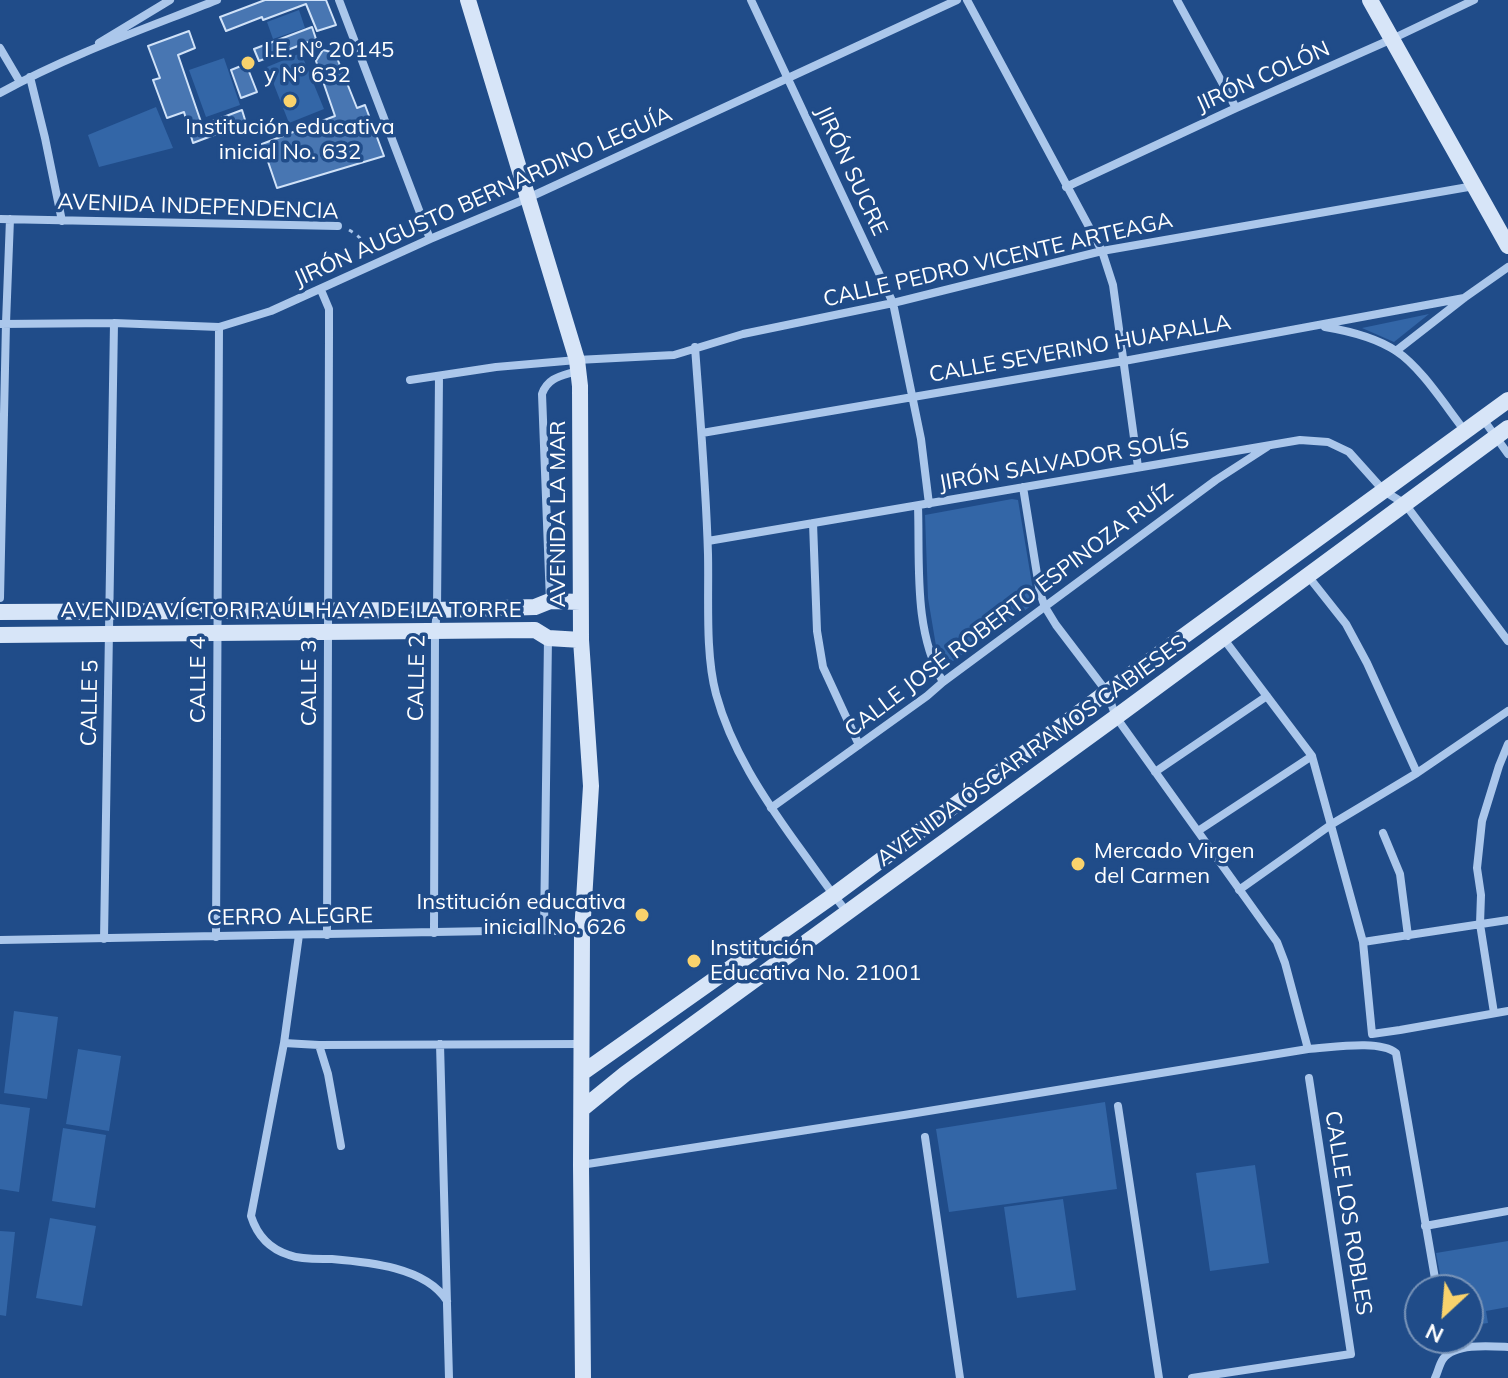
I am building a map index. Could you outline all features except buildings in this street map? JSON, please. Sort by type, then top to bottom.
[{"type":"street","points":[[79,55],[170,0]]},
{"type":"street","points":[[0,93],[79,55],[217,0]]},
{"type":"street","points":[[339,0],[430,239]]},
{"type":"street","name":"AVENIDA LA MAR","points":[[468,0],[578,366],[580,386],[581,640],[591,786],[582,933],[583,1378]]},
{"type":"street","name":"JIRÓN SUCRE","points":[[751,0],[893,303],[921,439],[929,504]]},
{"type":"street","name":"JIRÓN AUGUSTO BERNARDINO LEGUÍA","points":[[3,324],[114,323],[219,327],[271,311],[528,198],[957,0]]},
{"type":"street","points":[[967,0],[1102,251],[1113,285],[1138,467]]},
{"type":"street","points":[[1177,0],[1236,108]]},
{"type":"street","points":[[1370,0],[1508,246]]},
{"type":"street","name":"JIRÓN COLÓN","points":[[1066,187],[1474,0]]},
{"type":"street","points":[[0,48],[20,82]]},
{"type":"street","points":[[30,77],[62,221]]},
{"type":"street","name":"CALLE PEDRO VICENTE ARTEAGA","points":[[410,380],[496,367],[578,366],[674,355],[743,334],[893,303],[1102,251],[1475,186]]},
{"type":"street","points":[[0,598],[5,219]]},
{"type":"street","name":"AVENIDA INDEPENDENCIA","points":[[5,219],[338,226]]},
{"type":"street","points":[[1396,351],[1508,267]]},
{"type":"street","name":"CALLE 3","points":[[321,290],[329,309],[327,935]]},
{"type":"street","name":"CALLE SEVERINO HUAPALLA","points":[[702,433],[1124,361],[1464,298]]},
{"type":"street","name":"CALLE 5","points":[[104,939],[114,323]]},
{"type":"street","points":[[1316,325],[1356,333],[1396,351],[1415,368],[1465,431]]},
{"type":"street","name":"CALLE 4","points":[[216,937],[219,327]]},
{"type":"street","points":[[695,347],[708,541],[712,674],[717,696],[742,759],[771,808],[848,913]]},
{"type":"street","points":[[550,601],[542,394],[552,379],[578,366]]},
{"type":"street","name":"CALLE 2","points":[[434,933],[439,376]]},
{"type":"street","name":"AVENIDA ÓSCAR RAMOS CABIESES","points":[[582,1073],[834,895],[1508,400]]},
{"type":"street","points":[[1483,418],[1502,432],[1508,454]]},
{"type":"street","name":"AVENIDA ÓSCAR RAMOS CABIESES","points":[[582,1109],[625,1074],[1502,432]]},
{"type":"street","name":"JIRÓN SALVADOR SOLÍS","points":[[708,541],[1300,440],[1328,442],[1349,452],[1384,491],[1405,504]]},
{"type":"street","name":"CALLE JOSÉ ROBERTO ESPINOZA RUÍZ","points":[[771,808],[927,696],[1216,480],[1271,445]]},
{"type":"street","points":[[1023,487],[1045,607],[1107,692],[1116,717],[1277,942],[1308,1049]]},
{"type":"street","points":[[1405,504],[1508,641]]},
{"type":"street","points":[[918,506],[925,633],[933,664],[943,682]]},
{"type":"street","points":[[813,523],[817,631],[823,667],[859,745]]},
{"type":"street","points":[[1308,576],[1346,624],[1417,773]]},
{"type":"street","name":"AVENIDA VÍCTOR RAÚL HAYA DE LA TORRE","points":[[0,612],[437,610],[535,607],[550,601],[580,602]]},
{"type":"street","name":"AVENIDA VÍCTOR RAÚL HAYA DE LA TORRE","points":[[0,635],[535,630],[548,638],[581,640]]},
{"type":"street","points":[[544,930],[548,638]]},
{"type":"street","points":[[1223,638],[1312,756],[1363,942],[1372,1034],[1508,1011]]},
{"type":"street","points":[[1155,772],[1267,696]]},
{"type":"street","points":[[1239,890],[1332,824],[1417,773],[1508,711]]},
{"type":"street","points":[[1494,1013],[1480,924],[1481,895],[1477,868],[1490,793],[1508,744]]},
{"type":"street","points":[[1198,831],[1312,756]]},
{"type":"street","points":[[1383,833],[1400,874],[1408,936]]},
{"type":"street","points":[[1363,942],[1508,920]]},
{"type":"street","name":"CERRO ALEGRE","points":[[0,940],[544,930],[582,933]]},
{"type":"street","points":[[299,935],[284,1043],[251,1216],[254,1227],[265,1242],[289,1256],[346,1260],[395,1268],[428,1283],[447,1301]]},
{"type":"street","points":[[284,1043],[582,1044]]},
{"type":"street","points":[[440,1044],[449,1378]]},
{"type":"street","points":[[319,1045],[328,1074],[341,1146]]},
{"type":"street","points":[[581,1165],[1308,1049],[1390,1048],[1396,1053],[1434,1274]]},
{"type":"street","name":"CALLE LOS ROBLES","points":[[1192,1378],[1351,1354],[1309,1078]]},
{"type":"street","points":[[1118,1106],[1159,1378]]},
{"type":"street","points":[[925,1137],[960,1378]]},
{"type":"street","points":[[1425,1226],[1508,1211]]},
{"type":"street","points":[[1484,1346],[1508,1347]]},
{"type":"street","points":[[1435,1378],[1441,1362],[1448,1354]]},
{"type":"path","name":"AVENIDA INDEPENDENCIA","points":[[338,226],[357,234],[364,241],[375,265]]},
{"type":"shaded area","points":[[299,10],[305,28],[273,39],[267,22]]},
{"type":"shaded area","points":[[301,53],[324,109],[289,123],[267,67]]},
{"type":"shaded area","points":[[224,58],[240,105],[206,117],[189,70]]},
{"type":"shaded area","points":[[156,107],[173,148],[99,167],[88,135]]},
{"type":"shaded area","points":[[1429,314],[1394,342],[1362,328]]},
{"type":"shaded area","points":[[1018,500],[1034,596],[1031,606],[953,661],[943,658],[937,652],[928,598],[925,515]]},
{"type":"shaded area","points":[[14,1011],[58,1017],[47,1099],[4,1093]]},
{"type":"shaded area","points":[[78,1049],[121,1056],[109,1131],[66,1124]]},
{"type":"shaded area","points":[[1105,1102],[1117,1189],[949,1212],[936,1129]]},
{"type":"shaded area","points":[[0,1104],[30,1108],[19,1192],[0,1189]]},
{"type":"shaded area","points":[[63,1128],[106,1135],[95,1208],[52,1201]]},
{"type":"shaded area","points":[[1255,1165],[1269,1263],[1210,1271],[1196,1173]]},
{"type":"shaded area","points":[[1063,1199],[1076,1290],[1017,1298],[1004,1207]]},
{"type":"shaded area","points":[[50,1218],[96,1226],[82,1306],[36,1298]]},
{"type":"shaded area","points":[[0,1231],[15,1232],[6,1316],[0,1315]]},
{"type":"shaded area","points":[[1508,1241],[1508,1307],[1486,1311],[1488,1323],[1484,1324],[1484,1274],[1440,1274],[1436,1253]]},
{"type":"place","name":"I.E. Nº 20145 y Nº 632","points":[[248,63]]},
{"type":"place","name":"Institución educativa inicial No. 632","points":[[290,101]]},
{"type":"place","name":"Mercado Virgen del Carmen","points":[[1078,864]]},
{"type":"place","name":"Institución educativa inicial No. 626","points":[[642,915]]},
{"type":"place","name":"Institución Educativa No. 21001","points":[[694,961]]}]
